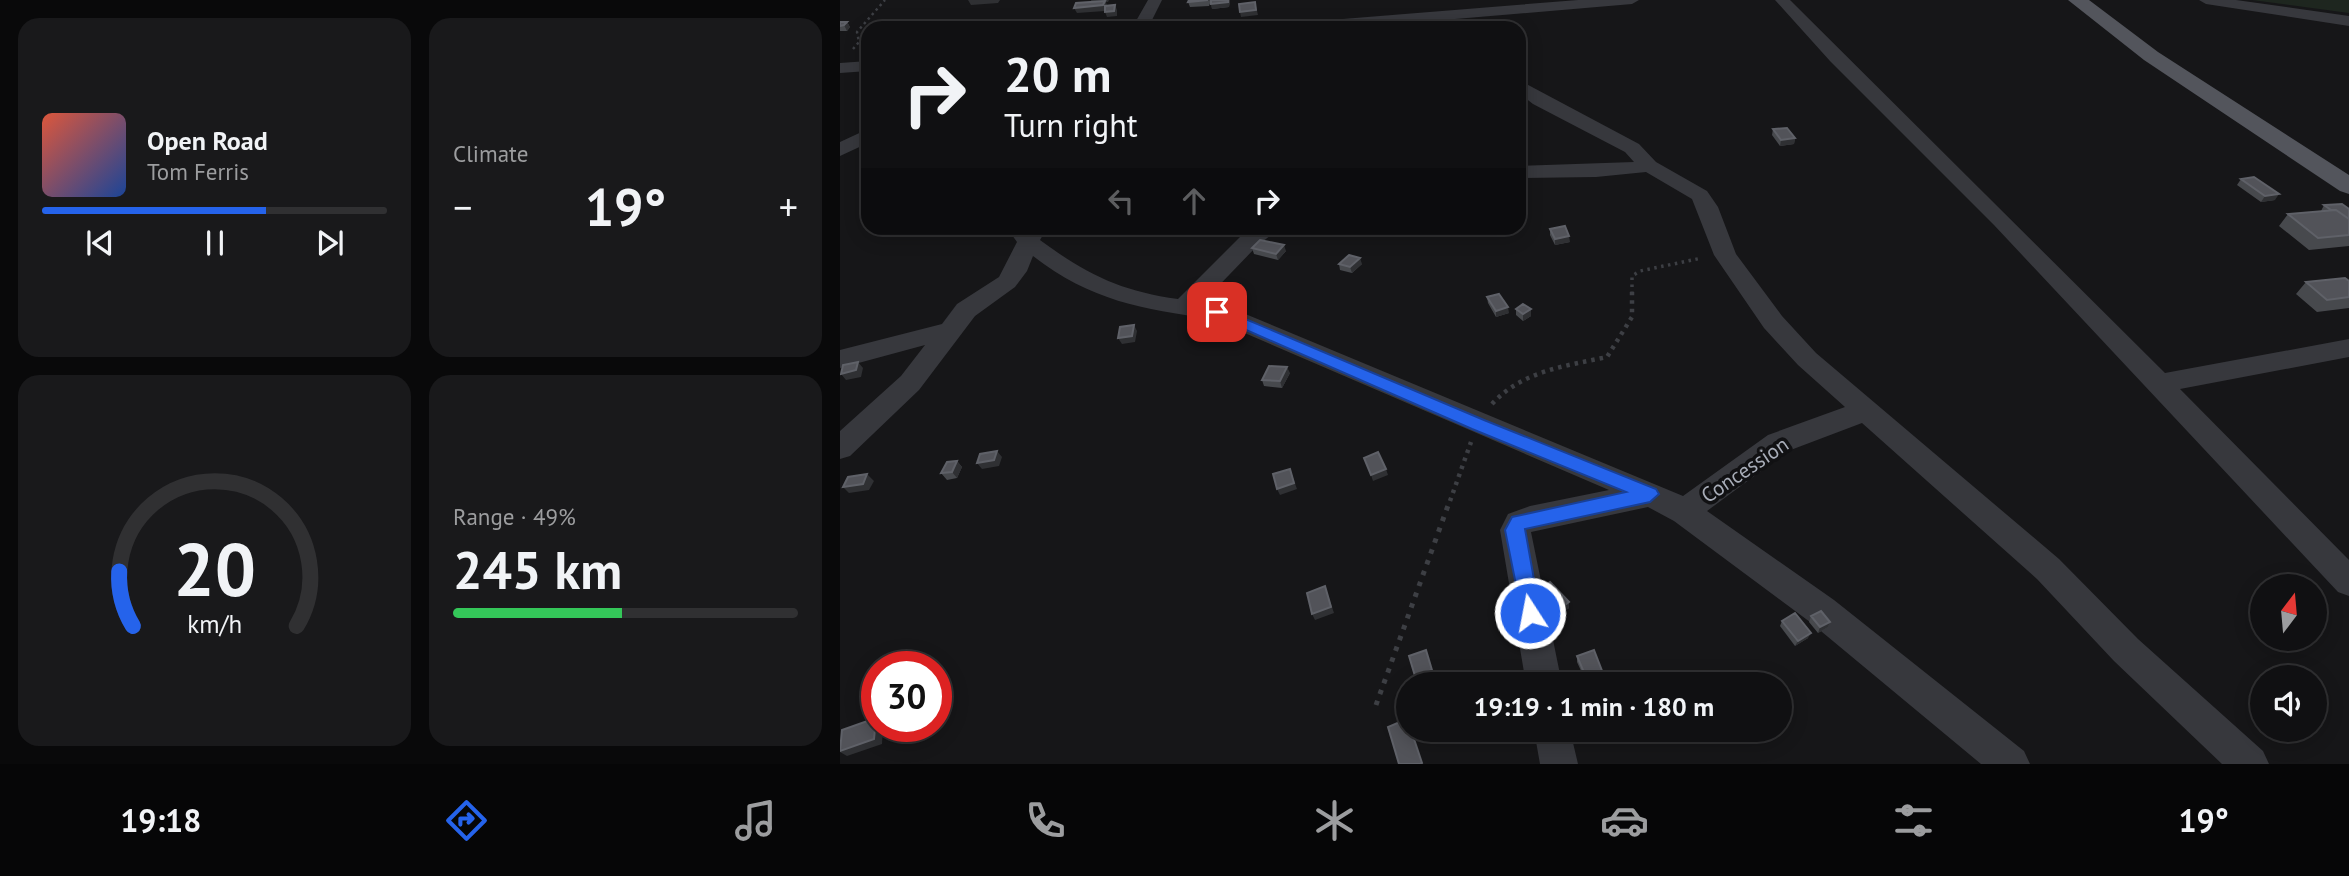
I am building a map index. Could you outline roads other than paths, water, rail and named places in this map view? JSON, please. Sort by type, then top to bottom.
[{"type":"main road","points":[[2077,0],[2151,56],[2349,186]]},
{"type":"street","points":[[1144,21],[1155,0]]},
{"type":"street","points":[[1377,21],[1632,0]]},
{"type":"street","points":[[1782,0],[1836,58],[2002,220],[2156,384],[2349,582]]},
{"type":"street","points":[[2206,0],[2349,20]]},
{"type":"street","points":[[840,68],[861,66]]},
{"type":"street","points":[[1526,90],[1539,100],[1632,148],[1649,166],[1700,195],[1708,207],[1725,255],[1773,322],[1864,411],[2048,569],[2126,650],[2250,764]]},
{"type":"street","points":[[840,149],[861,138]]},
{"type":"street","points":[[1526,173],[1649,166]]},
{"type":"street","points":[[840,448],[877,417],[909,383],[966,310],[1007,282],[1017,271],[1026,235]]},
{"type":"street","name":"Concession","points":[[1030,235],[1067,271],[1106,291],[1144,302],[1217,312],[1478,425],[1650,494],[1685,512],[1778,443],[1864,411]]},
{"type":"street","points":[[1185,306],[1249,241],[1259,235]]},
{"type":"street","points":[[840,359],[951,330]]},
{"type":"street","points":[[2156,384],[2349,348]]},
{"type":"street","points":[[1542,672],[1515,530],[1519,523],[1650,494]]},
{"type":"street","points":[[1685,512],[1822,611],[2011,764]]},
{"type":"street","points":[[1554,742],[1559,764]]}]
